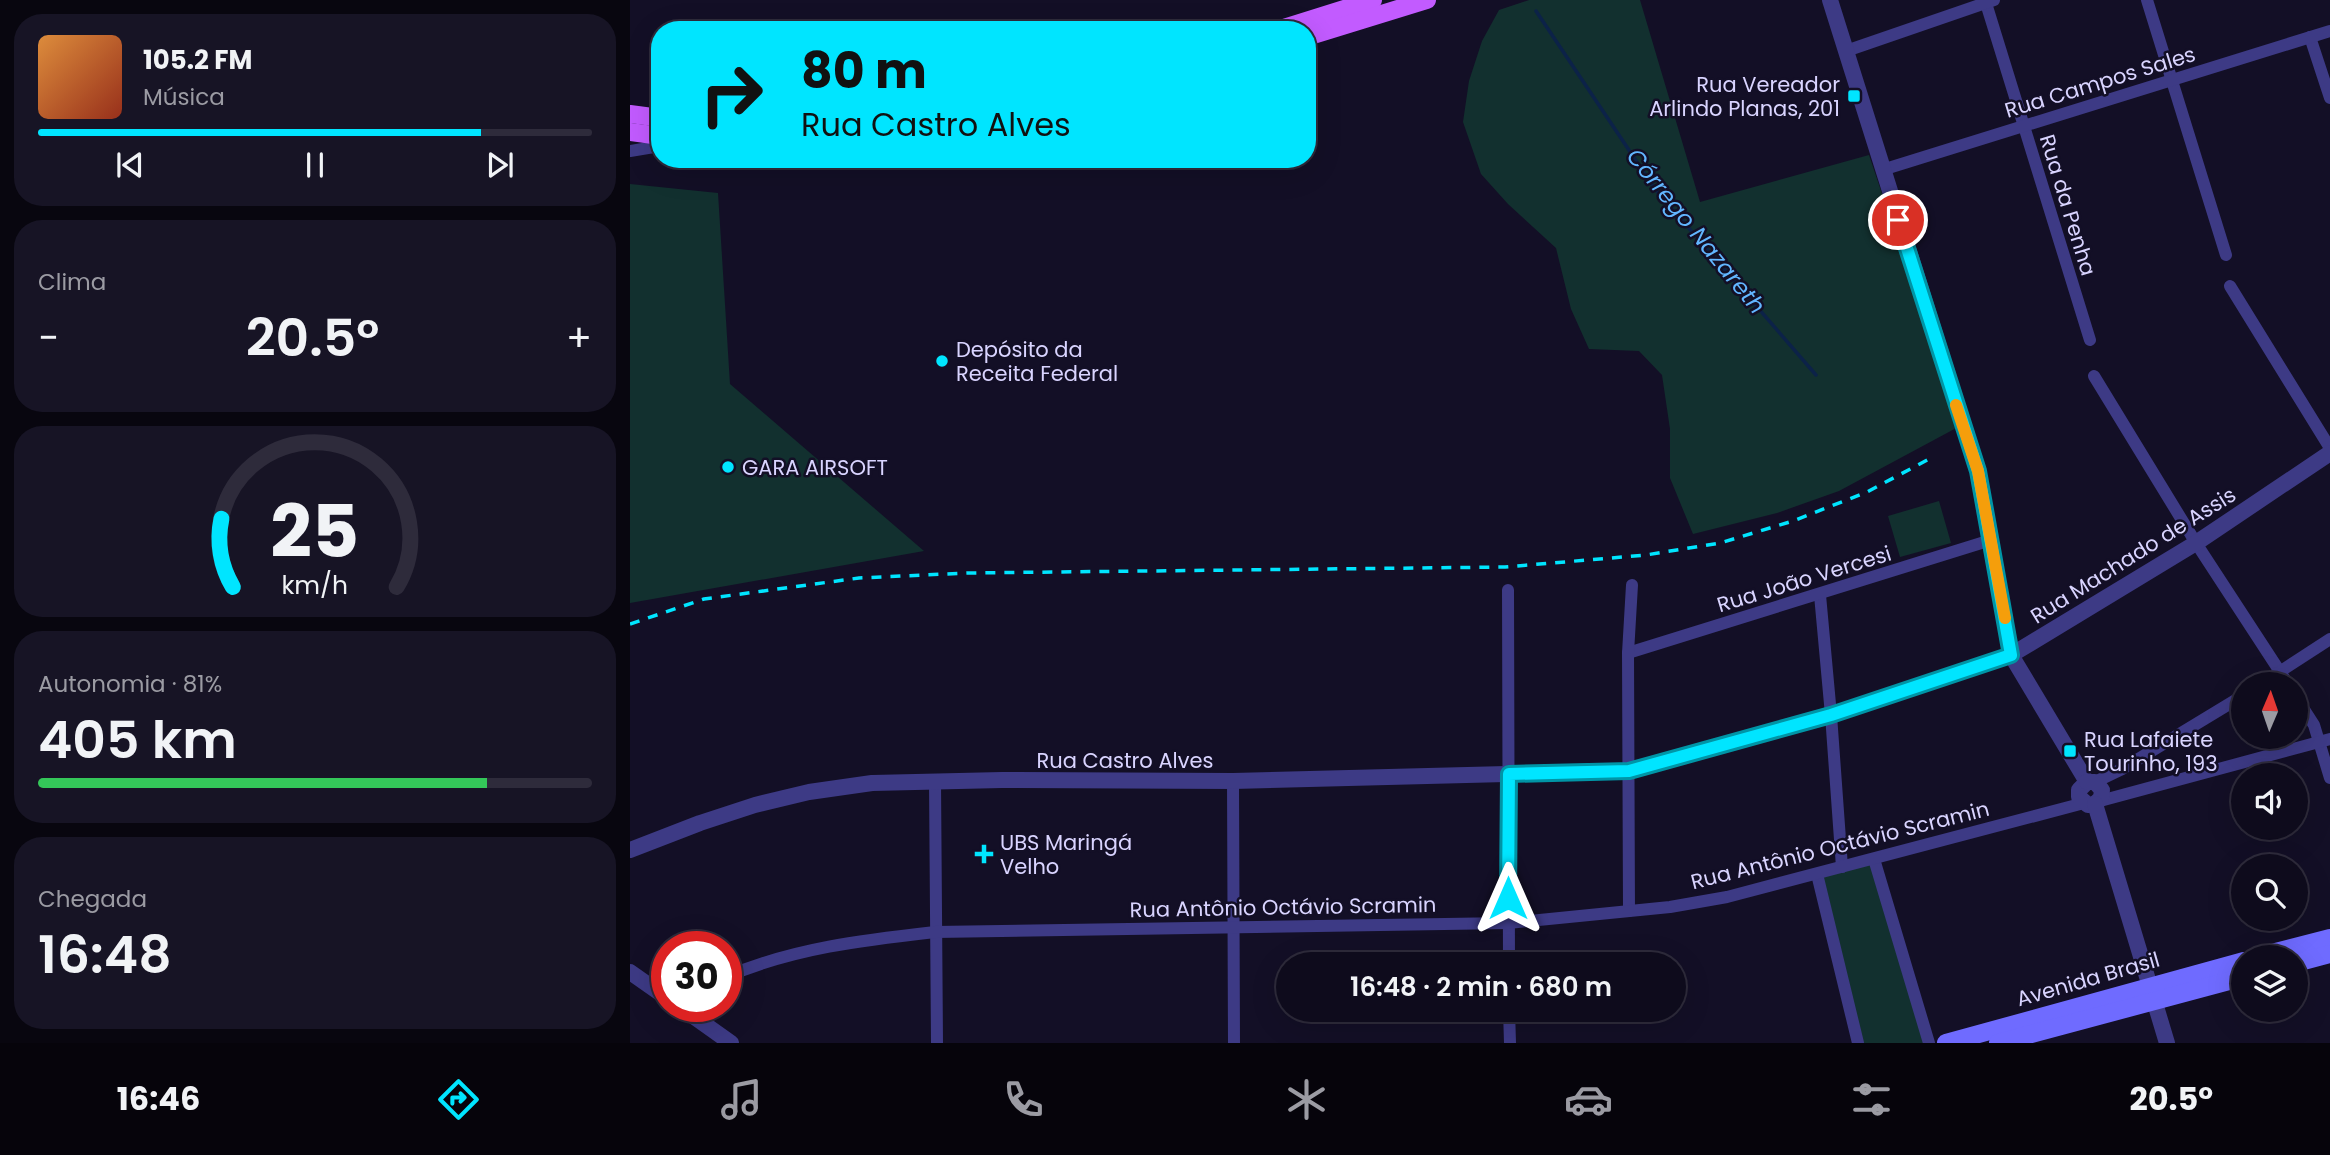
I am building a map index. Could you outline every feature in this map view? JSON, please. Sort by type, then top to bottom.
[{"type":"main road","points":[[1306,21],[1373,0]]},
{"type":"main road","points":[[1316,34],[1427,0]]},
{"type":"main road","points":[[630,114],[651,117]]},
{"type":"main road","points":[[630,132],[651,135]]},
{"type":"main road","points":[[2303,945],[2330,938]]},
{"type":"main road","points":[[2308,960],[2330,954]]},
{"type":"main road","name":"Avenida Brasil","points":[[1998,1043],[2231,966]]},
{"type":"main road","name":"Avenida Brasil","points":[[1946,1043],[2153,993],[2231,979]]},
{"type":"street","points":[[1830,0],[1978,471],[2011,655],[2090,794],[2167,1043]]},
{"type":"street","points":[[2147,0],[2226,255]]},
{"type":"street","points":[[1846,51],[1989,1]]},
{"type":"street","name":"Rua da Penha","points":[[1989,1],[2023,126],[2090,340]]},
{"type":"street","name":"Rua Campos Sales","points":[[1882,170],[2330,31]]},
{"type":"street","points":[[2310,37],[2330,98]]},
{"type":"street","points":[[630,151],[651,148]]},
{"type":"street","points":[[2230,286],[2330,451]]},
{"type":"street","points":[[2094,376],[2196,543],[2281,672],[2330,639]]},
{"type":"street","name":"Rua Machado de Assis","points":[[1629,771],[1831,715],[2011,655],[2196,543],[2330,451]]},
{"type":"street","name":"Rua João Vercesi","points":[[1628,653],[1991,540]]},
{"type":"street","points":[[1629,911],[1628,653],[1632,585]]},
{"type":"street","points":[[1508,590],[1509,952]]},
{"type":"street","points":[[1820,595],[1842,867]]},
{"type":"street","points":[[2090,794],[2122,769],[2231,703]]},
{"type":"street","points":[[2308,716],[2325,741],[2330,778]]},
{"type":"street","name":"Rua Antônio Octávio Scramin","points":[[742,970],[807,950],[870,939],[935,932],[1508,923],[1670,907],[1727,897],[1874,859],[2044,813],[2090,794],[2325,741]]},
{"type":"street","name":"Rua Castro Alves","points":[[630,849],[755,805],[809,792],[872,783],[1233,781],[1629,771]]},
{"type":"street","points":[[935,781],[937,1043]]},
{"type":"street","points":[[1233,781],[1234,1043]]},
{"type":"street","points":[[1874,859],[1929,1043]]},
{"type":"street","points":[[1816,874],[1858,1043]]},
{"type":"street","points":[[630,972],[651,987]]},
{"type":"street","points":[[702,1022],[732,1043]]},
{"type":"street","points":[[1509,1022],[1510,1043]]},
{"type":"green space","points":[[1529,0],[1640,0],[1700,202],[1869,155],[1960,426],[1839,491],[1777,513],[1693,534],[1670,478],[1670,429],[1662,375],[1639,351],[1589,349],[1571,309],[1556,248],[1508,204],[1481,174],[1463,122],[1469,81],[1482,41],[1499,10]]},
{"type":"green space","name":"GARA AIRSOFT","points":[[630,184],[718,193],[730,384],[924,551],[630,603]]},
{"type":"green space","points":[[1939,501],[1951,543],[1900,557],[1888,516]]},
{"type":"green space","points":[[1874,859],[1929,1043],[1858,1043],[1817,874]]},
{"type":"waterway","name":"Córrego Nazareth","points":[[1536,11],[1655,189],[1816,375]]},
{"type":"railway","points":[[630,624],[704,599],[859,578],[967,573],[1505,567],[1646,555],[1720,543],[1793,521],[1867,492],[1931,458]]},
{"type":"slow traffic","points":[[1956,405],[1978,471],[2005,618]]},
{"type":"place","name":"Rua Vereador Arlindo Planas, 201","points":[[1854,96]]},
{"type":"place","name":"Depósito da Receita Federal","points":[[942,361]]},
{"type":"place","name":"GARA AIRSOFT","points":[[728,467]]},
{"type":"place","name":"Rua Lafaiete Tourinho, 193","points":[[2070,751]]},
{"type":"place","name":"UBS Maringá Velho","points":[[984,854]]},
{"type":"route","points":[[1508,898],[1509,774],[1629,771],[1831,715],[2011,655],[1978,471],[1898,220]]}]
